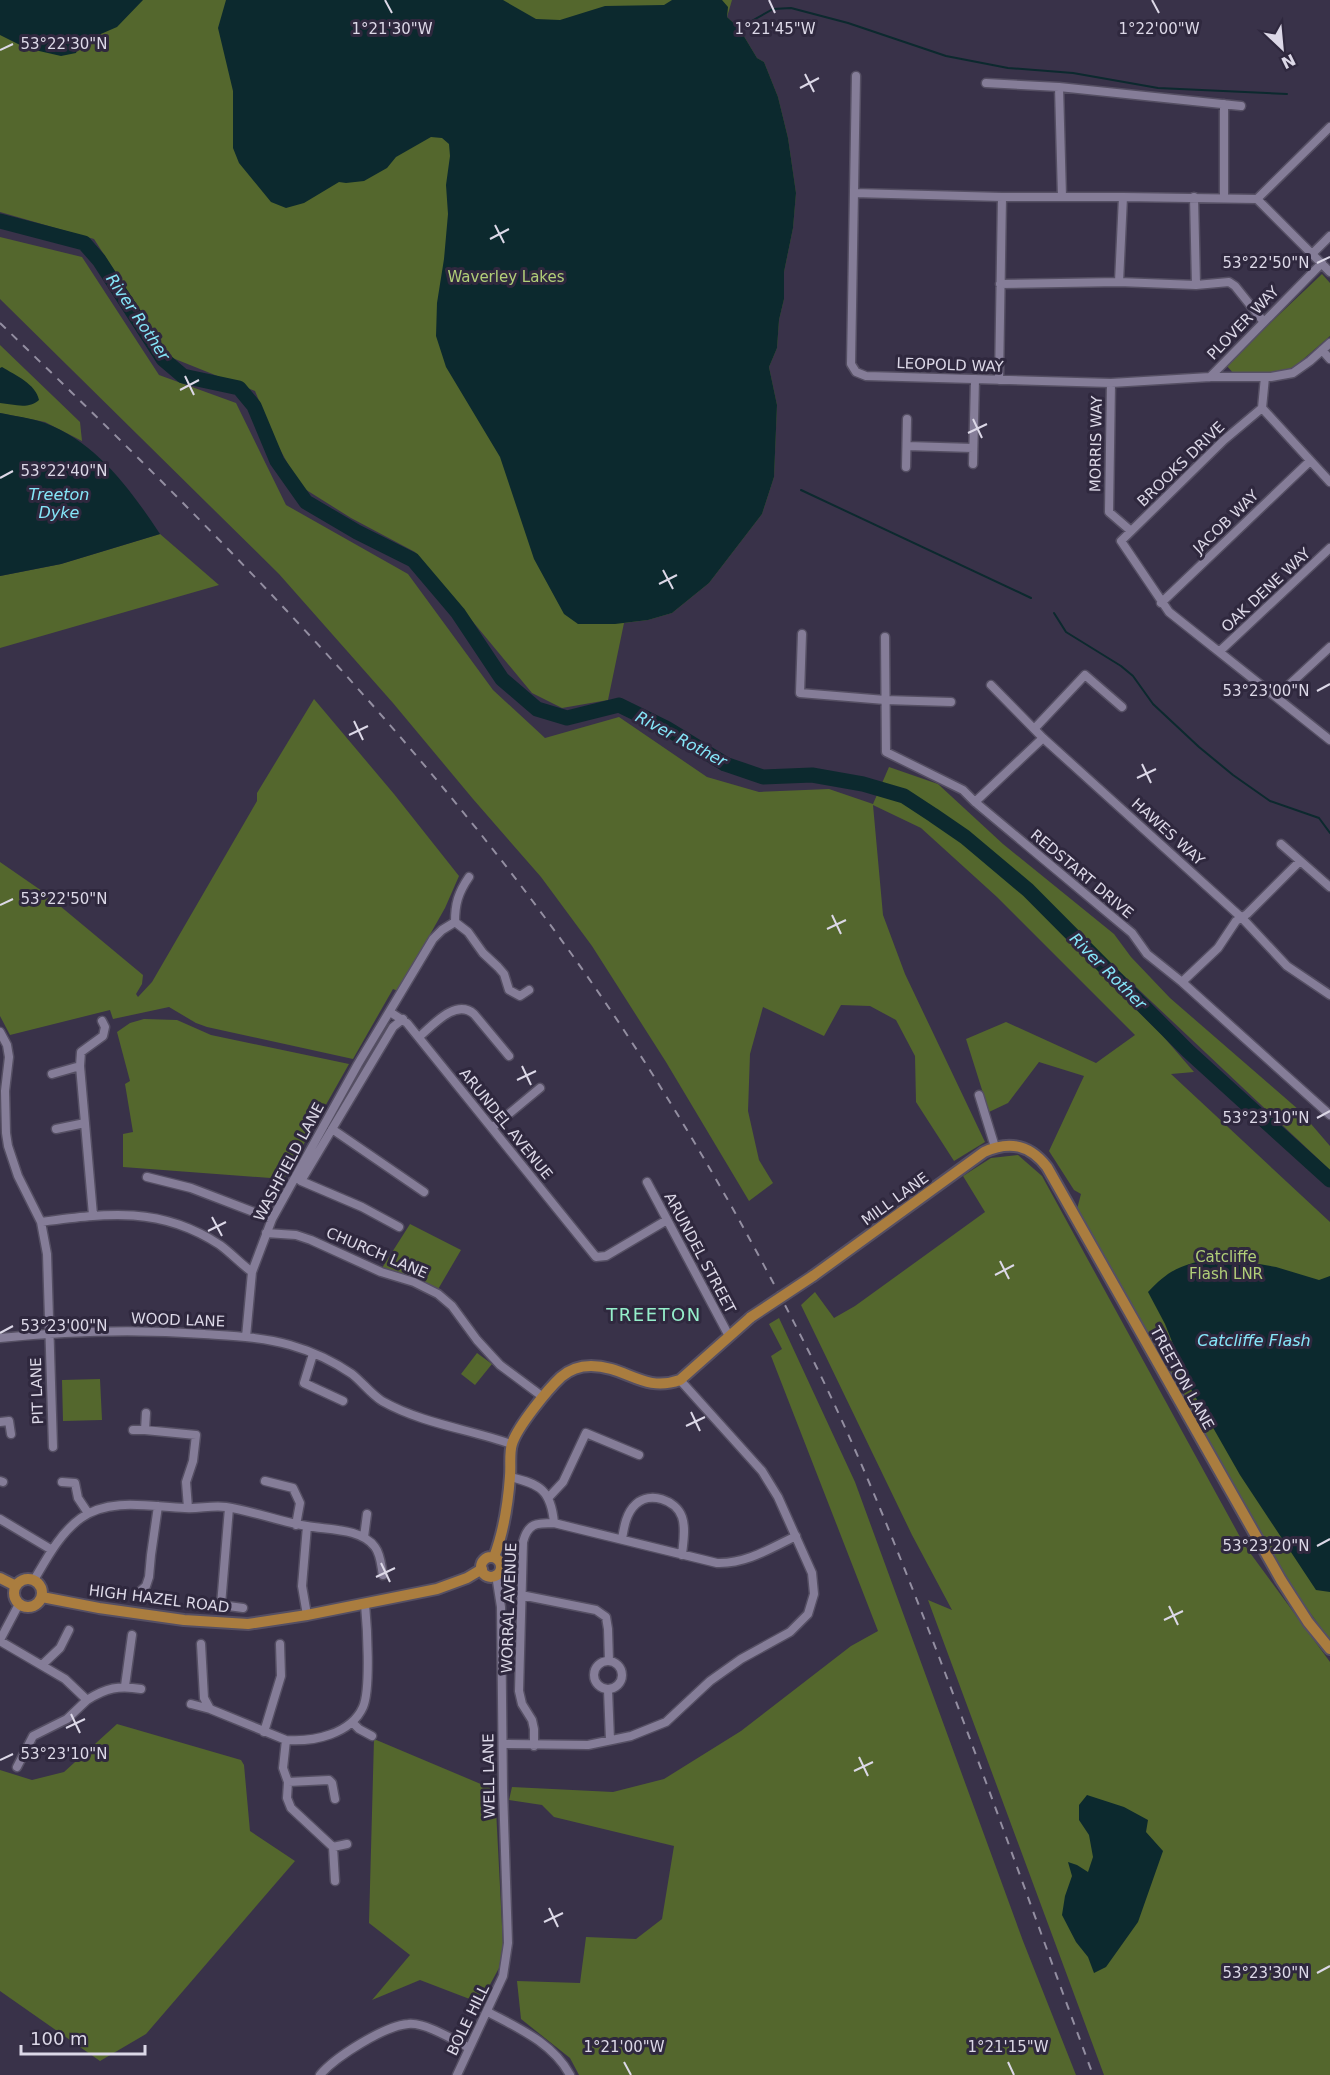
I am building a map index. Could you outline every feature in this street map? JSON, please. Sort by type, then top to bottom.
[{"type":"main road","name":"TREETON LANE","points":[[995,1147],[1006,1145],[1027,1149],[1038,1156],[1047,1167],[1259,1544],[1308,1622],[1330,1649]]},
{"type":"main road","name":"MILL LANE","points":[[680,1380],[751,1317],[813,1276],[984,1152],[995,1147]]},
{"type":"main road","points":[[494,1557],[504,1525],[510,1477],[511,1444],[519,1429],[543,1397],[562,1377],[580,1367],[591,1366],[611,1369],[650,1384],[669,1384],[680,1380]]},
{"type":"main road","points":[[488,1557],[494,1557],[501,1564],[501,1570],[496,1575],[488,1576],[482,1569],[483,1561],[488,1557]]},
{"type":"main road","name":"HIGH HAZEL ROAD","points":[[42,1598],[184,1620],[227,1623],[272,1622],[437,1589],[467,1578],[482,1569]]},
{"type":"main road","points":[[0,1578],[16,1586]]},
{"type":"main road","points":[[26,1579],[34,1580],[42,1589],[42,1598],[32,1607],[19,1604],[15,1597],[16,1586],[26,1579]]},
{"type":"street","name":"LEOPOLD WAY","points":[[856,76],[851,364],[856,372],[866,376],[1111,383],[1210,376],[1265,377],[1293,373],[1330,343]]},
{"type":"street","points":[[986,83],[1059,87],[1241,106]]},
{"type":"street","points":[[1059,87],[1062,197]]},
{"type":"street","points":[[1224,104],[1224,198]]},
{"type":"street","points":[[1257,199],[1328,132]]},
{"type":"street","points":[[854,193],[1257,199],[1313,253],[1330,273]]},
{"type":"street","points":[[999,380],[1002,197]]},
{"type":"street","points":[[1119,282],[1123,197]]},
{"type":"street","points":[[1194,197],[1196,285]]},
{"type":"street","points":[[1313,253],[1330,236]]},
{"type":"street","name":"PLOVER WAY","points":[[1210,376],[1322,263]]},
{"type":"street","points":[[1000,284],[1119,282],[1196,285],[1229,282],[1235,285],[1263,321]]},
{"type":"street","points":[[1322,350],[1330,359]]},
{"type":"street","points":[[1265,377],[1262,408],[1330,482]]},
{"type":"street","points":[[973,464],[975,379]]},
{"type":"street","name":"MORRIS WAY","points":[[1111,383],[1109,512],[1131,531]]},
{"type":"street","name":"BROOKS DRIVE","points":[[1161,603],[1121,541],[1224,440],[1262,408]]},
{"type":"street","points":[[906,467],[907,419]]},
{"type":"street","points":[[906,446],[973,448]]},
{"type":"street","name":"JACOB WAY","points":[[1161,603],[1310,461]]},
{"type":"street","name":"OAK DENE WAY","points":[[1220,651],[1330,548]]},
{"type":"street","points":[[1161,603],[1169,612],[1330,740]]},
{"type":"street","points":[[802,634],[800,693],[885,700],[951,702]]},
{"type":"street","name":"REDSTART DRIVE","points":[[885,637],[886,752],[963,790],[1132,933],[1147,954],[1182,982],[1330,1115]]},
{"type":"street","points":[[1276,697],[1330,647]]},
{"type":"street","points":[[1035,728],[1085,675],[1122,707]]},
{"type":"street","name":"HAWES WAY","points":[[991,685],[1044,738],[1242,918],[1287,966],[1330,995]]},
{"type":"street","points":[[975,802],[1044,738]]},
{"type":"street","points":[[1281,844],[1330,888]]},
{"type":"street","points":[[1182,982],[1218,948],[1231,926],[1300,861]]},
{"type":"street","points":[[469,878],[457,897],[454,910],[455,922],[468,932],[483,953],[504,974],[509,990],[520,996],[529,990]]},
{"type":"street","name":"WASHFIELD LANE","points":[[246,1337],[252,1272],[273,1218],[346,1084],[433,939],[455,922]]},
{"type":"street","points":[[418,1037],[450,1012],[467,1009],[474,1014],[509,1056]]},
{"type":"street","name":"ARUNDEL AVENUE","points":[[390,1012],[403,1019],[596,1257],[606,1256],[667,1220]]},
{"type":"street","points":[[399,1227],[362,1207],[301,1181],[393,1027],[403,1019]]},
{"type":"street","points":[[93,1215],[80,1066],[81,1052],[103,1036],[105,1027],[102,1021]]},
{"type":"street","name":"PIT LANE","points":[[0,1032],[7,1045],[9,1057],[5,1091],[8,1146],[18,1176],[42,1222],[47,1254],[53,1448]]},
{"type":"street","points":[[52,1074],[80,1066]]},
{"type":"street","points":[[492,1128],[540,1088]]},
{"type":"street","points":[[979,1095],[995,1147]]},
{"type":"street","points":[[56,1129],[85,1123]]},
{"type":"street","points":[[332,1129],[424,1192]]},
{"type":"street","points":[[147,1177],[191,1188],[273,1218]]},
{"type":"street","name":"ARUNDEL STREET","points":[[647,1182],[729,1336]]},
{"type":"street","points":[[42,1222],[93,1215],[141,1215],[176,1223],[222,1246],[252,1272]]},
{"type":"street","name":"CHURCH LANE","points":[[266,1233],[296,1235],[311,1240],[381,1272],[414,1282],[438,1294],[453,1306],[477,1340],[500,1365],[543,1397]]},
{"type":"street","name":"WOOD LANE","points":[[0,1338],[50,1333],[143,1331],[246,1337],[289,1345],[336,1364],[353,1375],[381,1400],[412,1415],[511,1444]]},
{"type":"street","points":[[313,1354],[304,1383],[343,1401]]},
{"type":"street","points":[[503,1744],[588,1745],[631,1736],[666,1722],[710,1681],[741,1659],[802,1623],[812,1605],[814,1585],[812,1573],[778,1497],[762,1471],[680,1380]]},
{"type":"street","points":[[145,1430],[146,1413]]},
{"type":"street","points":[[0,1422],[9,1421],[11,1434]]},
{"type":"street","points":[[133,1430],[196,1434],[194,1461],[186,1482],[188,1508]]},
{"type":"street","points":[[549,1497],[563,1482],[586,1433],[639,1455]]},
{"type":"street","points":[[510,1477],[530,1482],[542,1489],[553,1506],[554,1523]]},
{"type":"street","points":[[265,1481],[293,1488],[300,1503],[296,1525]]},
{"type":"street","points":[[62,1482],[75,1483],[78,1498],[88,1513]]},
{"type":"street","points":[[622,1539],[629,1513],[637,1503],[648,1498],[666,1500],[677,1508],[682,1517],[684,1529],[682,1554]]},
{"type":"street","points":[[34,1580],[64,1533],[80,1518],[88,1513],[116,1505],[229,1508],[296,1525],[364,1537],[375,1547],[380,1556],[383,1575]]},
{"type":"street","points":[[137,1594],[146,1586],[149,1577],[158,1506]]},
{"type":"street","points":[[229,1508],[221,1605],[243,1608]]},
{"type":"street","points":[[364,1537],[367,1514]]},
{"type":"street","points":[[0,1520],[52,1550]]},
{"type":"street","name":"WORRAL AVENUE","points":[[534,1746],[532,1720],[522,1704],[519,1691],[523,1542],[526,1531],[532,1526],[554,1523],[717,1563],[731,1564],[796,1536]]},
{"type":"street","points":[[307,1526],[302,1586],[307,1615]]},
{"type":"street","name":"WELL LANE","points":[[496,1575],[501,1607],[508,1943],[503,1976]]},
{"type":"street","points":[[521,1595],[596,1610],[606,1617],[609,1660]]},
{"type":"street","points":[[19,1604],[0,1640],[65,1679],[87,1700]]},
{"type":"street","points":[[191,1704],[210,1709],[286,1740],[314,1739],[343,1728],[352,1722],[364,1706],[366,1696],[365,1604]]},
{"type":"street","points":[[42,1665],[60,1648],[69,1630]]},
{"type":"street","points":[[125,1686],[132,1635]]},
{"type":"street","points":[[201,1644],[204,1698],[210,1709]]},
{"type":"street","points":[[264,1731],[281,1676],[280,1644]]},
{"type":"street","points":[[609,1660],[620,1667],[623,1676],[617,1687],[608,1690],[599,1686],[594,1677],[599,1664],[609,1660]]},
{"type":"street","points":[[18,1767],[33,1736],[67,1719],[87,1700],[101,1691],[125,1686],[141,1689]]},
{"type":"street","points":[[608,1690],[610,1740]]},
{"type":"street","points":[[352,1722],[372,1736]]},
{"type":"street","points":[[286,1740],[284,1768],[288,1782],[287,1798],[291,1808],[333,1847],[335,1881]]},
{"type":"street","points":[[288,1782],[329,1780],[333,1783],[335,1800]]},
{"type":"street","points":[[333,1847],[348,1844]]},
{"type":"street","name":"BOLE HILL","points":[[457,2075],[503,1976]]},
{"type":"street","points":[[488,2012],[551,2050],[570,2075]]},
{"type":"street","points":[[320,2075],[327,2066],[358,2045],[388,2030],[409,2023],[431,2029],[469,2048]]},
{"type":"green space","name":"Waverley Lakes","points":[[0,0],[732,0],[727,17],[739,28],[757,58],[764,62],[778,97],[788,138],[796,193],[793,228],[784,272],[784,299],[779,320],[777,348],[769,367],[777,405],[774,477],[762,514],[709,583],[672,613],[648,620],[624,623],[608,700],[562,708],[532,693],[415,552],[351,518],[300,486],[277,444],[255,391],[170,357],[94,239],[0,212]]},
{"type":"green space","name":"Catcliffe Flash LNR","points":[[0,237],[82,257],[159,375],[236,403],[286,505],[408,574],[493,690],[545,738],[619,717],[707,777],[759,792],[829,789],[873,804],[889,767],[938,784],[1003,844],[1114,934],[1131,957],[1170,998],[1299,1110],[1330,1146],[1330,1170],[1118,970],[1107,981],[1162,1035],[1194,1072],[1171,1074],[1330,1222],[1330,1640],[1289,1584],[1246,1512],[1181,1388],[1160,1356],[1077,1209],[1081,1194],[1074,1190],[1049,1151],[1084,1076],[1039,1062],[1008,1103],[989,1112],[966,1039],[1006,1022],[1096,1063],[1135,1035],[997,897],[921,828],[873,805],[883,915],[905,974],[985,1142],[954,1161],[916,1102],[915,1056],[896,1020],[870,1006],[841,1005],[824,1036],[763,1007],[750,1054],[748,1111],[759,1160],[773,1183],[749,1201],[666,1062],[592,946],[541,877],[393,703],[279,574],[0,299]]},
{"type":"green space","points":[[1322,274],[1330,283],[1330,336],[1292,369],[1280,373],[1235,375],[1226,365]]},
{"type":"green space","points":[[0,345],[80,422],[82,441],[45,422],[0,413]]},
{"type":"green space","points":[[160,534],[219,585],[0,648],[0,576],[61,564]]},
{"type":"green space","points":[[314,699],[459,876],[445,908],[398,991],[393,989],[353,1059],[207,1027],[169,1007],[113,1019],[110,1010],[10,1035],[0,1016],[0,862],[42,891],[143,975],[142,984],[136,994],[138,997],[152,982],[257,801],[257,793]]},
{"type":"green space","points":[[144,1019],[177,1020],[211,1035],[349,1064],[284,1179],[123,1167],[123,1134],[133,1132],[125,1084],[130,1081],[117,1032],[130,1023]]},
{"type":"green space","points":[[1018,1155],[1042,1176],[1245,1546],[1330,1662],[1330,2075],[1104,2075],[928,1600],[952,1610],[912,1535],[801,1305],[815,1292],[834,1318],[855,1306],[985,1212],[963,1176],[991,1158]]},
{"type":"green space","points":[[410,1224],[461,1250],[437,1291],[415,1278],[408,1278],[382,1268]]},
{"type":"green space","points":[[779,1318],[855,1482],[1023,1941],[1076,2075],[579,2075],[570,2058],[521,2019],[517,1981],[580,1983],[586,1937],[636,1939],[662,1919],[674,1846],[554,1817],[542,1805],[509,1800],[512,1787],[613,1792],[664,1779],[741,1731],[851,1646],[878,1631],[771,1356],[782,1349],[769,1324]]},
{"type":"green space","points":[[477,1353],[492,1364],[475,1385],[461,1374]]},
{"type":"green space","points":[[100,1379],[102,1420],[63,1421],[62,1380]]},
{"type":"green space","points":[[117,1724],[241,1760],[244,1765],[250,1831],[295,1861],[146,2034],[100,2061],[0,1991],[0,1770],[32,1780],[64,1772]]},
{"type":"green space","points":[[374,1739],[495,1790],[503,1945],[499,1968],[480,2003],[420,1980],[372,2000],[410,1955],[369,1923]]},
{"type":"water","points":[[0,0],[143,0],[117,27],[80,43],[76,53],[61,56],[26,48],[0,35]]},
{"type":"water","points":[[226,0],[503,0],[536,19],[560,20],[605,6],[664,5],[672,0],[722,0],[728,7],[727,17],[739,28],[757,58],[764,62],[778,97],[788,138],[796,193],[793,228],[784,272],[784,299],[779,320],[777,348],[769,367],[777,405],[774,477],[762,514],[709,583],[672,613],[648,620],[615,624],[578,624],[564,614],[534,559],[500,457],[446,367],[436,336],[437,303],[448,214],[446,185],[450,156],[449,144],[442,138],[431,137],[396,157],[387,168],[364,181],[339,182],[304,203],[286,208],[271,202],[239,163],[233,148],[233,91],[218,28]]},
{"type":"water","points":[[2,367],[34,389],[39,400],[25,406],[0,403],[0,368]]},
{"type":"water","name":"Treeton Dyke","points":[[0,413],[45,423],[80,442],[111,469],[160,534],[61,564],[0,576]]},
{"type":"water","name":"Catcliffe Flash","points":[[1219,1257],[1276,1267],[1319,1280],[1330,1276],[1330,1592],[1316,1590],[1240,1475],[1191,1389],[1165,1324],[1148,1292],[1180,1267]]},
{"type":"water","points":[[1087,1795],[1124,1807],[1148,1820],[1146,1832],[1163,1851],[1138,1922],[1106,1967],[1094,1973],[1088,1957],[1076,1942],[1062,1915],[1065,1896],[1072,1876],[1068,1862],[1088,1872],[1093,1857],[1089,1835],[1079,1820],[1079,1805]]},
{"type":"waterway","points":[[739,28],[773,9],[791,8],[848,23],[946,56],[1008,68],[1073,73],[1158,88],[1287,94]]},
{"type":"waterway","name":"River Rother","points":[[0,221],[84,243],[99,260],[163,359],[183,376],[239,388],[254,406],[277,461],[306,502],[357,532],[413,560],[458,613],[502,679],[537,709],[567,718],[619,705],[666,728],[725,764],[763,777],[812,775],[863,784],[904,796],[965,837],[1028,890],[1188,1051],[1330,1180]]},
{"type":"waterway","points":[[801,490],[1031,598]]},
{"type":"waterway","points":[[1054,613],[1066,632],[1133,676],[1153,704],[1233,775],[1270,801],[1319,818],[1330,833]]},
{"type":"railway","points":[[0,323],[213,534],[350,680],[416,755],[540,911],[579,964],[652,1073],[752,1244],[813,1360],[860,1460],[950,1686],[1093,2075]]},
{"type":"district","name":"TREETON","points":[[654,1314]]}]
